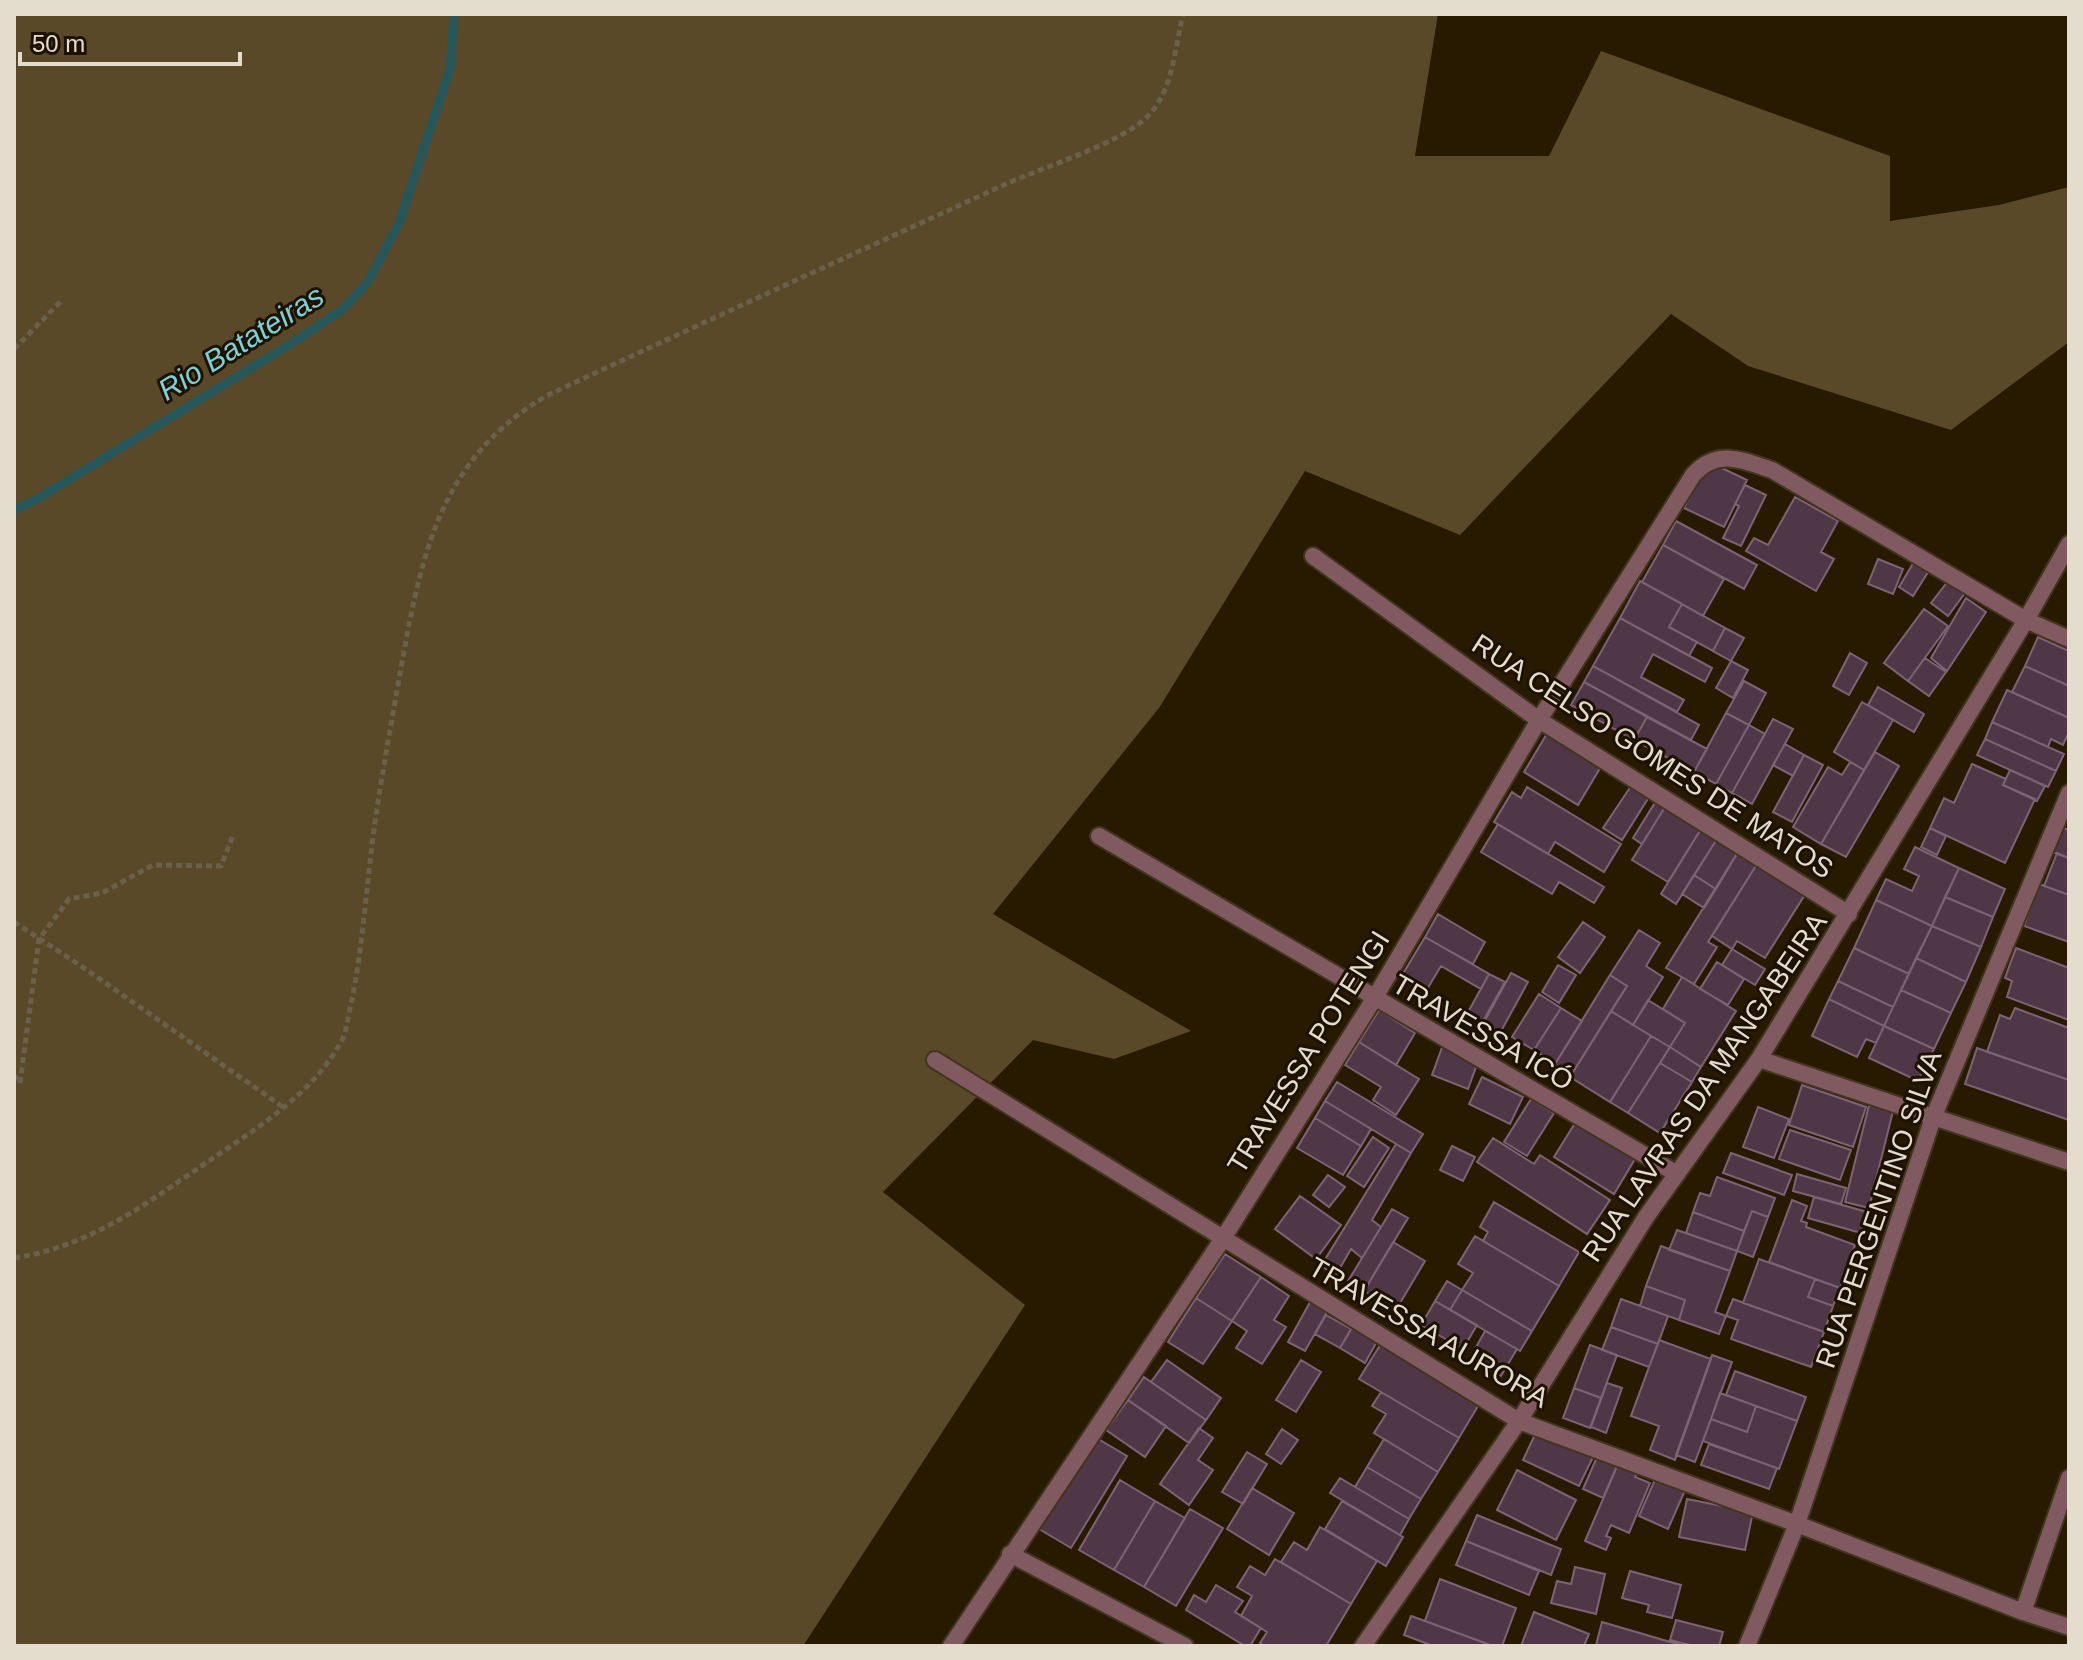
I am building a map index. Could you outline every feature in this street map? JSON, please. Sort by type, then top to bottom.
[{"type":"street","name":"TRAVESSA POTENGI","points":[[951,1646],[1222,1240],[1374,999],[1539,720],[1702,464],[1724,457],[1772,470],[2026,620]]},
{"type":"street","name":"RUA LAVRAS DA MANGABEIRA","points":[[1363,1646],[1519,1421],[1646,1217],[1759,1059],[2069,544]]},
{"type":"street","name":"RUA CELSO GOMES DE MATOS","points":[[1313,556],[1539,720],[1849,914]]},
{"type":"street","points":[[2026,620],[2069,639]]},
{"type":"street","name":"RUA PERGENTINO SILVA","points":[[1747,1646],[1797,1524],[1933,1118],[2069,793]]},
{"type":"street","name":"TRAVESSA ICÓ","points":[[1099,836],[1677,1174]]},
{"type":"street","points":[[1759,1059],[2069,1162]]},
{"type":"street","name":"TRAVESSA AURORA","points":[[935,1060],[1519,1421],[2069,1627]]},
{"type":"street","points":[[2023,1612],[2069,1478]]},
{"type":"street","points":[[1010,1554],[1185,1646]]},
{"type":"path","points":[[14,1258],[71,1243],[123,1220],[267,1121],[321,1073],[343,1039],[362,935],[374,816],[412,610],[428,543],[466,468],[491,436],[519,412],[548,395],[1026,175],[1119,136],[1148,117],[1161,99],[1183,14]]},
{"type":"path","points":[[14,349],[62,300]]},
{"type":"path","points":[[14,1075],[20,1083],[39,939],[69,899],[102,893],[153,865],[221,866],[234,833]]},
{"type":"path","points":[[14,922],[283,1107]]},
{"type":"shaded area","points":[[14,14],[1438,14],[1415,156],[1549,156],[1601,51],[1890,156],[1890,221],[1999,205],[2069,187],[2069,342],[1951,430],[1748,366],[1671,314],[1460,535],[1305,471],[1159,708],[993,914],[1191,1031],[1114,1059],[1033,1040],[883,1192],[1025,1305],[803,1646],[14,1646]]},
{"type":"building","points":[[1707,461],[1747,480],[1724,527],[1684,508]]},
{"type":"building","points":[[1745,485],[1766,495],[1741,546],[1723,538],[1739,506],[1735,504]]},
{"type":"building","points":[[1795,497],[1838,521],[1821,552],[1834,559],[1816,591],[1746,551],[1754,538],[1768,545]]},
{"type":"building","points":[[1676,521],[1757,565],[1744,589],[1663,545]]},
{"type":"building","points":[[1663,545],[1724,579],[1703,616],[1642,582]]},
{"type":"building","points":[[1878,559],[1903,569],[1893,594],[1868,584]]},
{"type":"building","points":[[1915,560],[1930,569],[1913,596],[1899,587]]},
{"type":"building","points":[[1640,581],[1682,604],[1669,627],[1697,642],[1689,656],[1620,618]]},
{"type":"building","points":[[1948,581],[1965,593],[1948,616],[1931,603]]},
{"type":"building","points":[[1966,598],[1986,612],[1947,671],[1931,658]]},
{"type":"building","points":[[1682,604],[1725,628],[1713,651],[1669,627]]},
{"type":"building","points":[[1924,609],[1948,626],[1908,681],[1884,663]]},
{"type":"building","points":[[1620,618],[1712,668],[1705,682],[1653,654],[1641,677],[1684,700],[1677,712],[1593,666]]},
{"type":"building","points":[[1725,628],[1744,638],[1731,661],[1713,651]]},
{"type":"building","points":[[2038,637],[2069,651],[2069,686],[2025,666]]},
{"type":"building","points":[[1850,653],[1867,663],[1849,695],[1833,686]]},
{"type":"building","points":[[1925,658],[1946,672],[1929,696],[1908,681]]},
{"type":"building","points":[[1731,661],[1748,670],[1733,698],[1716,688]]},
{"type":"building","points":[[1593,666],[1699,725],[1691,740],[1584,682]]},
{"type":"building","points":[[2025,666],[2069,686],[2069,718],[2012,692]]},
{"type":"building","points":[[1744,681],[1766,693],[1749,725],[1726,713]]},
{"type":"building","points":[[1584,682],[1647,717],[1634,740],[1571,705]]},
{"type":"building","points":[[1878,687],[1924,714],[1914,732],[1868,705]]},
{"type":"building","points":[[2007,690],[2069,718],[2069,732],[2063,745],[2051,739],[2048,747],[1992,722]]},
{"type":"building","points":[[1862,702],[1893,720],[1864,770],[1834,752]]},
{"type":"building","points":[[1726,713],[1749,725],[1716,784],[1694,772]]},
{"type":"building","points":[[1647,717],[1707,749],[1694,772],[1634,740]]},
{"type":"building","points":[[1773,719],[1793,729],[1752,804],[1732,793]]},
{"type":"building","points":[[1992,722],[2064,754],[2056,771],[1985,739]]},
{"type":"building","points":[[1749,725],[1765,734],[1732,793],[1716,784]]},
{"type":"building","points":[[1548,732],[1602,765],[1578,805],[1524,772]]},
{"type":"building","points":[[1985,739],[2056,771],[2048,787],[1977,755]]},
{"type":"building","points":[[1785,744],[1804,755],[1793,776],[1773,765]]},
{"type":"building","points":[[1875,752],[1899,766],[1846,857],[1821,844]]},
{"type":"building","points":[[1804,755],[1823,765],[1792,822],[1773,812]]},
{"type":"building","points":[[1850,762],[1864,770],[1821,844],[1793,827],[1828,767],[1842,775]]},
{"type":"building","points":[[1972,764],[2006,779],[2003,785],[2035,799],[2005,863],[1930,828],[1944,798],[1954,803]]},
{"type":"building","points":[[2010,770],[2045,786],[2037,801],[2003,785]]},
{"type":"building","points":[[1631,786],[1649,797],[1622,840],[1603,828]]},
{"type":"building","points":[[1527,787],[1621,844],[1604,872],[1555,842],[1548,854],[1494,822],[1512,792],[1521,798]]},
{"type":"building","points":[[1656,801],[1665,807],[1642,844],[1633,838]]},
{"type":"building","points":[[1665,807],[1701,829],[1668,882],[1632,860]]},
{"type":"building","points":[[1498,824],[1604,887],[1594,903],[1559,882],[1552,894],[1481,852]]},
{"type":"building","points":[[2055,825],[2069,830],[2069,858],[2046,850]]},
{"type":"building","points":[[1930,828],[1946,836],[1937,855],[1921,847]]},
{"type":"building","points":[[1701,829],[1717,839],[1676,904],[1661,894]]},
{"type":"building","points":[[1717,839],[1738,852],[1716,889],[1694,875]]},
{"type":"building","points":[[1915,847],[1959,868],[1932,926],[1876,900],[1886,879],[1912,891],[1919,876],[1904,869]]},
{"type":"building","points":[[1738,852],[1757,864],[1708,942],[1717,947],[1694,984],[1666,968]]},
{"type":"building","points":[[2057,853],[2069,858],[2069,895],[2044,886]]},
{"type":"building","points":[[1757,864],[1806,893],[1765,958],[1737,941],[1732,949],[1712,936]]},
{"type":"building","points":[[1959,868],[2005,889],[1993,917],[1945,897]]},
{"type":"building","points":[[1694,875],[1716,889],[1704,908],[1682,894]]},
{"type":"building","points":[[2039,884],[2069,895],[2069,942],[2024,926]]},
{"type":"building","points":[[1945,897],[1993,917],[1981,947],[1932,926]]},
{"type":"building","points":[[1876,900],[1932,926],[1909,974],[1854,948]]},
{"type":"building","points":[[1438,914],[1485,942],[1473,964],[1425,937]]},
{"type":"building","points":[[1583,922],[1605,937],[1580,973],[1558,957]]},
{"type":"building","points":[[1932,926],[1981,947],[1966,982],[1916,958]]},
{"type":"building","points":[[1639,930],[1660,943],[1646,966],[1663,977],[1633,1025],[1611,1011],[1627,986],[1610,975]]},
{"type":"building","points":[[1425,937],[1489,974],[1481,989],[1441,966],[1426,991],[1401,977]]},
{"type":"building","points":[[1854,948],[1909,974],[1893,1007],[1838,981]]},
{"type":"building","points":[[2016,948],[2069,968],[2069,1020],[2007,997],[2012,981],[2005,978]]},
{"type":"building","points":[[1732,949],[1765,969],[1755,985],[1722,965]]},
{"type":"building","points":[[1916,958],[1966,982],[1951,1013],[1901,990]]},
{"type":"building","points":[[1717,962],[1744,979],[1728,1005],[1700,989]]},
{"type":"building","points":[[1558,965],[1576,975],[1559,1003],[1542,992]]},
{"type":"building","points":[[1511,973],[1528,982],[1500,1033],[1483,1024]]},
{"type":"building","points":[[1489,974],[1505,982],[1482,1023],[1467,1014]]},
{"type":"building","points":[[1610,975],[1627,986],[1572,1074],[1555,1064]]},
{"type":"building","points":[[1682,977],[1736,1011],[1701,1067],[1670,1047],[1685,1023],[1663,1009]]},
{"type":"building","points":[[1838,981],[1893,1007],[1884,1026],[1829,999]]},
{"type":"building","points":[[1901,990],[1951,1013],[1934,1049],[1884,1026]]},
{"type":"building","points":[[1539,994],[1561,1008],[1534,1050],[1512,1037]]},
{"type":"building","points":[[1829,999],[1884,1026],[1876,1043],[1866,1039],[1857,1057],[1812,1036]]},
{"type":"building","points":[[1648,1000],[1685,1023],[1670,1047],[1633,1025]]},
{"type":"building","points":[[1561,1008],[1582,1021],[1555,1064],[1534,1050]]},
{"type":"building","points":[[2015,1008],[2069,1028],[2069,1080],[1987,1052],[2000,1015],[2010,1019]]},
{"type":"building","points":[[1379,1010],[1415,1033],[1396,1065],[1359,1042]]},
{"type":"building","points":[[1611,1011],[1651,1036],[1610,1102],[1570,1077]]},
{"type":"building","points":[[1884,1026],[1934,1049],[1918,1081],[1869,1058]]},
{"type":"building","points":[[1651,1036],[1670,1047],[1628,1113],[1610,1102]]},
{"type":"building","points":[[1359,1042],[1419,1079],[1396,1115],[1373,1100],[1381,1087],[1345,1065]]},
{"type":"building","points":[[1444,1042],[1480,1056],[1468,1089],[1432,1075]]},
{"type":"building","points":[[1670,1047],[1701,1067],[1692,1082],[1660,1063]]},
{"type":"building","points":[[1977,1048],[2069,1080],[2069,1120],[1965,1084]]},
{"type":"building","points":[[1660,1063],[1692,1082],[1660,1133],[1628,1113]]},
{"type":"building","points":[[1482,1077],[1523,1097],[1510,1124],[1469,1104]]},
{"type":"building","points":[[1337,1082],[1423,1134],[1411,1153],[1325,1101]]},
{"type":"building","points":[[1802,1085],[1866,1107],[1853,1147],[1789,1125]]},
{"type":"building","points":[[1531,1099],[1554,1113],[1527,1156],[1504,1142]]},
{"type":"building","points":[[1325,1101],[1371,1129],[1361,1146],[1315,1118]]},
{"type":"building","points":[[1869,1105],[1893,1111],[1869,1208],[1845,1202]]},
{"type":"building","points":[[1758,1107],[1789,1119],[1774,1158],[1743,1147]]},
{"type":"building","points":[[1315,1118],[1361,1146],[1343,1175],[1297,1148]]},
{"type":"building","points":[[1575,1123],[1635,1159],[1614,1194],[1554,1157]]},
{"type":"building","points":[[1790,1130],[1851,1150],[1840,1180],[1779,1159]]},
{"type":"building","points":[[1373,1137],[1389,1148],[1364,1187],[1347,1176]]},
{"type":"building","points":[[1493,1138],[1534,1164],[1540,1155],[1610,1200],[1587,1234],[1477,1162]]},
{"type":"building","points":[[1396,1144],[1411,1153],[1372,1220],[1381,1227],[1362,1258],[1351,1249],[1336,1275],[1321,1266]]},
{"type":"building","points":[[1452,1146],[1475,1157],[1463,1181],[1440,1170]]},
{"type":"building","points":[[1731,1153],[1792,1175],[1784,1195],[1723,1173]]},
{"type":"building","points":[[1797,1174],[1846,1188],[1841,1204],[1793,1191]]},
{"type":"building","points":[[1328,1175],[1345,1187],[1329,1207],[1313,1195]]},
{"type":"building","points":[[1717,1177],[1775,1198],[1768,1217],[1752,1211],[1744,1231],[1693,1212],[1700,1193],[1710,1196]]},
{"type":"building","points":[[1300,1196],[1341,1225],[1316,1259],[1275,1229]]},
{"type":"building","points":[[1814,1197],[1867,1212],[1861,1233],[1808,1218]]},
{"type":"building","points":[[1792,1200],[1807,1206],[1801,1221],[1807,1223],[1806,1227],[1855,1245],[1840,1288],[1769,1262]]},
{"type":"building","points":[[1494,1202],[1579,1252],[1559,1286],[1483,1241],[1488,1232],[1480,1227]]},
{"type":"building","points":[[1392,1209],[1408,1218],[1364,1291],[1348,1281]]},
{"type":"building","points":[[1752,1211],[1768,1217],[1753,1257],[1737,1251]]},
{"type":"building","points":[[1693,1212],[1744,1231],[1737,1251],[1686,1233]]},
{"type":"building","points":[[1677,1230],[1737,1251],[1730,1271],[1669,1250]]},
{"type":"building","points":[[1475,1236],[1559,1286],[1532,1331],[1462,1290],[1473,1273],[1458,1264]]},
{"type":"building","points":[[1393,1242],[1425,1261],[1396,1310],[1364,1291]]},
{"type":"building","points":[[1661,1246],[1730,1271],[1715,1312],[1726,1316],[1719,1334],[1679,1320],[1685,1300],[1646,1286]]},
{"type":"building","points":[[1225,1254],[1261,1277],[1232,1321],[1196,1298]]},
{"type":"building","points":[[1759,1259],[1815,1279],[1808,1297],[1833,1306],[1824,1332],[1743,1303]]},
{"type":"building","points":[[1261,1277],[1289,1296],[1274,1320],[1286,1327],[1262,1364],[1236,1348],[1247,1331],[1232,1321]]},
{"type":"building","points":[[1815,1279],[1840,1288],[1833,1306],[1808,1297]]},
{"type":"building","points":[[1447,1281],[1462,1290],[1450,1310],[1435,1301]]},
{"type":"building","points":[[1646,1286],[1685,1300],[1679,1320],[1640,1306]]},
{"type":"building","points":[[1462,1290],[1532,1331],[1520,1351],[1450,1310]]},
{"type":"building","points":[[1314,1295],[1331,1305],[1305,1351],[1288,1342]]},
{"type":"building","points":[[1196,1298],[1232,1321],[1203,1364],[1168,1342]]},
{"type":"building","points":[[1621,1299],[1668,1316],[1658,1344],[1611,1327]]},
{"type":"building","points":[[1733,1299],[1824,1332],[1811,1367],[1731,1339],[1738,1320],[1726,1316]]},
{"type":"building","points":[[1435,1301],[1477,1325],[1463,1349],[1421,1325]]},
{"type":"building","points":[[1326,1315],[1351,1329],[1340,1348],[1315,1334]]},
{"type":"building","points":[[1359,1316],[1384,1329],[1365,1363],[1340,1348]]},
{"type":"building","points":[[1611,1327],[1658,1344],[1649,1367],[1602,1350]]},
{"type":"building","points":[[1485,1331],[1517,1349],[1501,1376],[1470,1358]]},
{"type":"building","points":[[1659,1340],[1711,1359],[1675,1460],[1650,1450],[1659,1426],[1631,1416]]},
{"type":"building","points":[[1382,1342],[1481,1401],[1459,1438],[1359,1379]]},
{"type":"building","points":[[1590,1345],[1617,1355],[1601,1398],[1574,1388]]},
{"type":"building","points":[[1712,1355],[1732,1362],[1695,1462],[1676,1455]]},
{"type":"building","points":[[1167,1360],[1221,1398],[1206,1420],[1151,1382]]},
{"type":"building","points":[[1301,1360],[1321,1372],[1296,1412],[1276,1400]]},
{"type":"building","points":[[1735,1371],[1806,1397],[1797,1421],[1726,1395]]},
{"type":"building","points":[[1144,1377],[1206,1420],[1189,1443],[1128,1400]]},
{"type":"building","points":[[1607,1383],[1622,1388],[1606,1433],[1591,1427]]},
{"type":"building","points":[[1574,1388],[1601,1398],[1590,1428],[1563,1418]]},
{"type":"building","points":[[1381,1392],[1459,1438],[1438,1472],[1374,1433],[1386,1414],[1372,1406]]},
{"type":"building","points":[[1720,1393],[1756,1406],[1747,1432],[1711,1419]]},
{"type":"building","points":[[1128,1400],[1166,1426],[1145,1457],[1106,1430]]},
{"type":"building","points":[[1756,1406],[1797,1421],[1779,1469],[1703,1441],[1711,1419],[1747,1432]]},
{"type":"building","points":[[1199,1428],[1213,1438],[1198,1460],[1213,1470],[1189,1505],[1160,1484]]},
{"type":"building","points":[[1538,1428],[1594,1455],[1579,1486],[1523,1460]]},
{"type":"building","points":[[1282,1429],[1298,1440],[1281,1464],[1266,1454]]},
{"type":"building","points":[[1095,1437],[1127,1456],[1071,1548],[1039,1529]]},
{"type":"building","points":[[1384,1439],[1438,1472],[1421,1499],[1367,1467]]},
{"type":"building","points":[[1709,1444],[1777,1468],[1769,1489],[1701,1465]]},
{"type":"building","points":[[1247,1452],[1267,1464],[1243,1504],[1222,1492]]},
{"type":"building","points":[[1597,1457],[1617,1466],[1603,1498],[1583,1489]]},
{"type":"building","points":[[1621,1457],[1640,1466],[1635,1477],[1650,1483],[1629,1533],[1611,1525],[1606,1536],[1611,1538],[1606,1550],[1585,1541]]},
{"type":"building","points":[[1367,1467],[1421,1499],[1409,1519],[1355,1487]]},
{"type":"building","points":[[1517,1470],[1576,1500],[1556,1540],[1497,1510]]},
{"type":"building","points":[[1657,1475],[1686,1488],[1668,1529],[1639,1516]]},
{"type":"building","points":[[1340,1478],[1409,1519],[1400,1535],[1330,1493]]},
{"type":"building","points":[[1120,1480],[1155,1501],[1114,1570],[1079,1550]]},
{"type":"building","points":[[1252,1488],[1294,1513],[1269,1555],[1227,1529]]},
{"type":"building","points":[[1687,1499],[1753,1512],[1745,1550],[1679,1537]]},
{"type":"building","points":[[1155,1501],[1185,1518],[1144,1587],[1114,1570]]},
{"type":"building","points":[[1342,1501],[1403,1537],[1386,1566],[1325,1529]]},
{"type":"building","points":[[1190,1509],[1223,1528],[1176,1606],[1144,1587]]},
{"type":"building","points":[[1477,1515],[1561,1549],[1551,1575],[1466,1541]]},
{"type":"building","points":[[1320,1527],[1377,1561],[1351,1604],[1281,1562],[1294,1542],[1307,1550]]},
{"type":"building","points":[[1466,1541],[1539,1571],[1529,1595],[1456,1565]]},
{"type":"building","points":[[1275,1559],[1351,1604],[1326,1646],[1265,1646],[1260,1643],[1267,1632],[1241,1616],[1252,1596],[1237,1587],[1250,1566],[1265,1575]]},
{"type":"building","points":[[1575,1567],[1605,1574],[1596,1614],[1551,1603],[1557,1581],[1571,1584]]},
{"type":"building","points":[[1630,1571],[1681,1585],[1672,1618],[1647,1612],[1649,1605],[1622,1598]]},
{"type":"building","points":[[1440,1579],[1516,1608],[1502,1646],[1493,1646],[1425,1621]]},
{"type":"building","points":[[1216,1585],[1243,1601],[1235,1612],[1261,1628],[1250,1646],[1245,1646],[1186,1610],[1194,1595],[1206,1602]]},
{"type":"building","points":[[1534,1612],[1589,1634],[1584,1646],[1521,1646]]},
{"type":"building","points":[[1411,1616],[1493,1646],[1433,1646],[1404,1635]]},
{"type":"building","points":[[1676,1620],[1723,1632],[1719,1646],[1694,1646],[1670,1640]]},
{"type":"building","points":[[1602,1622],[1684,1646],[1596,1645]]},
{"type":"waterway","name":"Rio Batateiras","points":[[14,510],[39,498],[300,338],[343,309],[368,282],[399,223],[450,69],[454,14]]}]
